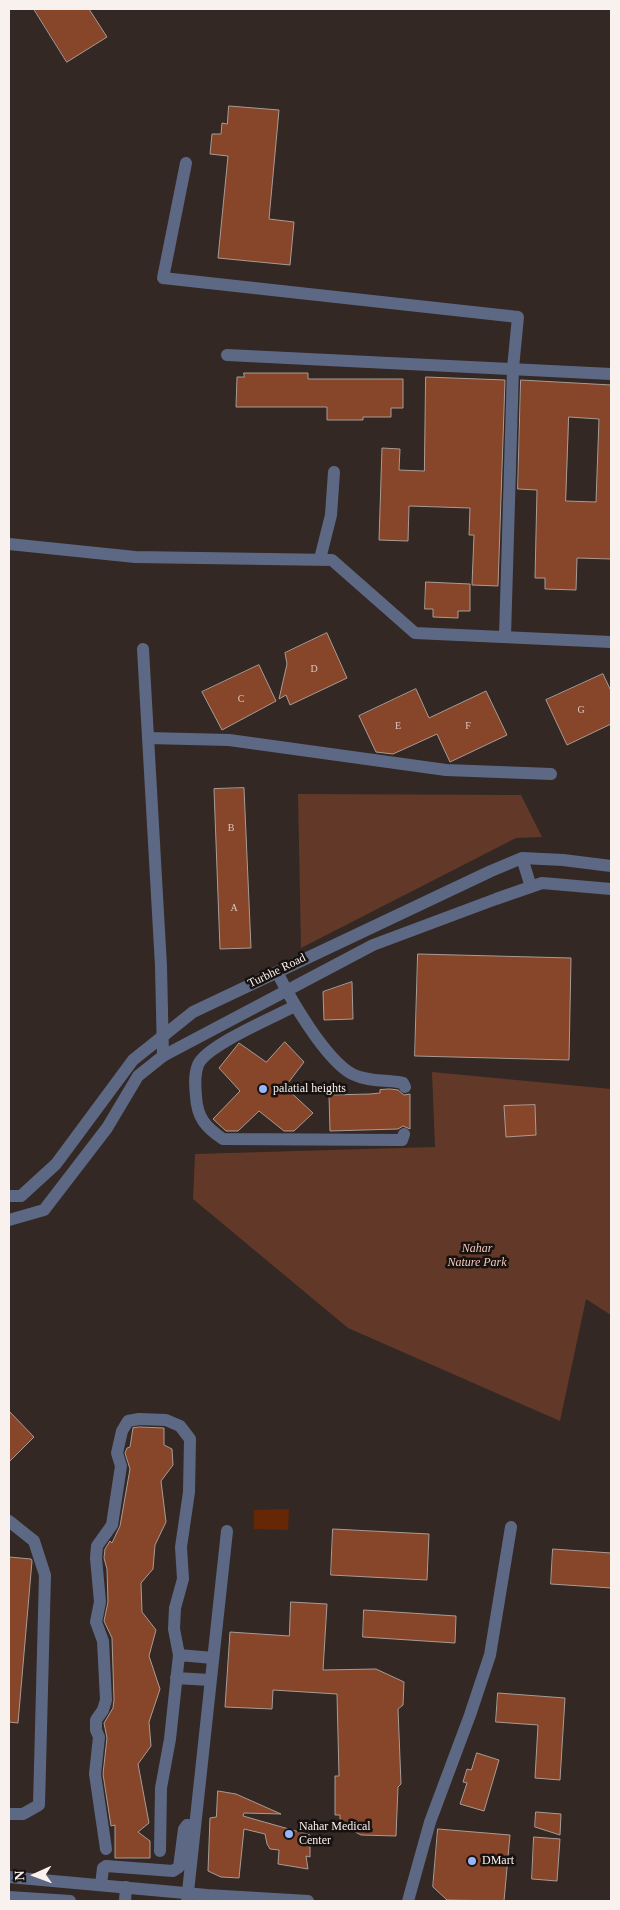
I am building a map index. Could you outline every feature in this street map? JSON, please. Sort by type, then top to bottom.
[{"type":"street","points":[[186,163],[163,278],[518,317],[513,368],[505,636]]},
{"type":"street","points":[[227,355],[611,374]]},
{"type":"street","points":[[320,560],[331,515],[334,472]]},
{"type":"street","points":[[9,544],[136,557],[332,560],[415,633],[611,642]]},
{"type":"street","points":[[144,650],[161,966],[163,1056]]},
{"type":"street","points":[[148,738],[238,741],[446,770],[551,774]]},
{"type":"street","points":[[522,858],[531,887]]},
{"type":"street","name":"Turbhe Road","points":[[9,1196],[21,1196],[56,1164],[133,1060],[194,1012],[362,931],[522,858],[563,860],[611,866]]},
{"type":"street","points":[[9,1220],[44,1210],[107,1128],[138,1076],[163,1056],[373,945],[542,883],[611,889]]},
{"type":"street","points":[[362,931],[373,945]]},
{"type":"street","points":[[277,972],[295,1006],[334,1060],[363,1078],[403,1083],[405,1087]]},
{"type":"street","points":[[295,1006],[211,1049],[198,1064],[195,1077],[197,1110],[206,1125],[223,1139],[402,1140],[404,1134]]},
{"type":"street","points":[[106,1850],[95,1774],[98,1737],[96,1720],[103,1710],[106,1700],[103,1641],[96,1622],[100,1602],[96,1558],[97,1546],[112,1525],[121,1466],[118,1453],[122,1431],[128,1421],[138,1419],[166,1420],[180,1426],[190,1439],[189,1492],[181,1547],[183,1579],[175,1608],[174,1630],[179,1655],[170,1740],[162,1788],[160,1851]]},
{"type":"street","points":[[9,1521],[34,1541],[45,1575],[39,1805],[23,1814],[9,1814]]},
{"type":"street","points":[[408,1901],[430,1822],[490,1655],[511,1527]]},
{"type":"street","points":[[187,1897],[227,1531]]},
{"type":"street","points":[[179,1655],[213,1658]]},
{"type":"street","points":[[176,1678],[210,1680]]},
{"type":"street","points":[[101,1885],[103,1868],[106,1866],[173,1871],[179,1867],[184,1829],[187,1825],[195,1826]]},
{"type":"street","points":[[9,1877],[126,1887],[187,1897],[308,1901]]},
{"type":"street","points":[[125,1901],[126,1887]]},
{"type":"street","points":[[9,1897],[70,1901]]},
{"type":"green space","points":[[298,794],[521,795],[542,837],[516,838],[301,948]]},
{"type":"green space","name":"Nahar Nature Park","points":[[432,1072],[611,1089],[611,1315],[586,1299],[560,1421],[348,1328],[193,1199],[195,1154],[435,1147]]},
{"type":"shaded area","points":[[289,1509],[288,1530],[254,1529],[254,1510]]},
{"type":"building","points":[[34,9],[89,9],[107,37],[67,62]]},
{"type":"building","points":[[229,106],[279,110],[269,219],[294,222],[290,265],[218,258],[228,156],[210,154],[212,134],[221,134],[222,123],[227,124]]},
{"type":"building","points":[[244,373],[308,373],[308,379],[403,379],[403,408],[391,408],[391,417],[363,417],[363,420],[327,420],[327,407],[236,407],[237,377],[244,377]]},
{"type":"building","points":[[426,377],[505,380],[498,586],[472,585],[474,535],[469,535],[470,508],[409,506],[408,541],[379,540],[382,448],[400,449],[399,470],[424,471]]},
{"type":"building","points":[[521,380],[611,385],[611,559],[577,558],[576,590],[545,589],[545,578],[535,578],[537,490],[518,489]],"holes":[[[569,417],[599,419],[596,502],[566,501]]]},
{"type":"building","points":[[426,582],[470,584],[470,611],[458,611],[458,618],[433,617],[433,609],[425,609]]},
{"type":"building","points":[[327,633],[347,678],[290,705],[286,695],[279,699],[287,664],[285,653]]},
{"type":"building","points":[[259,665],[276,701],[222,730],[202,692]]},
{"type":"building","points":[[603,674],[611,691],[611,724],[567,745],[546,700]]},
{"type":"building","points":[[416,689],[429,718],[486,691],[507,735],[450,762],[437,734],[393,754],[376,752],[359,716]]},
{"type":"building","points":[[244,788],[251,948],[220,949],[214,789]]},
{"type":"building","points":[[418,954],[571,958],[569,1060],[415,1056]]},
{"type":"building","points":[[352,982],[353,1019],[324,1020],[323,992]]},
{"type":"building","name":"palatial heights","points":[[285,1042],[304,1062],[285,1087],[313,1113],[294,1131],[284,1131],[259,1111],[238,1131],[226,1131],[213,1119],[240,1091],[219,1068],[239,1043],[266,1062]]},
{"type":"building","points":[[390,1089],[398,1090],[404,1095],[410,1094],[410,1129],[403,1126],[398,1129],[330,1131],[329,1095],[370,1094]]},
{"type":"building","points":[[535,1105],[536,1135],[506,1137],[504,1106]]},
{"type":"building","points":[[9,1411],[34,1437],[9,1462]]},
{"type":"building","points":[[133,1428],[164,1428],[164,1445],[172,1449],[173,1465],[161,1481],[166,1522],[155,1545],[153,1569],[141,1583],[142,1612],[156,1630],[149,1656],[160,1689],[149,1722],[151,1746],[138,1764],[149,1823],[138,1832],[150,1841],[150,1858],[115,1858],[115,1825],[111,1826],[103,1774],[107,1738],[104,1723],[113,1708],[114,1700],[112,1638],[104,1621],[108,1602],[107,1569],[104,1558],[105,1549],[110,1541],[112,1543],[120,1526],[130,1469],[125,1453],[127,1448],[130,1447]]},
{"type":"building","points":[[333,1529],[429,1534],[427,1580],[331,1575]]},
{"type":"building","points":[[553,1549],[611,1553],[611,1588],[551,1584]]},
{"type":"building","points":[[9,1557],[31,1559],[32,1561],[18,1723],[9,1722]]},
{"type":"building","points":[[291,1602],[327,1604],[323,1670],[376,1669],[404,1682],[403,1705],[398,1709],[401,1784],[398,1787],[396,1836],[361,1835],[340,1824],[340,1815],[335,1815],[335,1776],[339,1776],[337,1694],[273,1690],[272,1709],[225,1707],[230,1632],[289,1636]]},
{"type":"building","points":[[364,1610],[456,1616],[455,1643],[363,1637]]},
{"type":"building","points":[[498,1693],[565,1698],[560,1780],[535,1778],[538,1725],[496,1722]]},
{"type":"building","points":[[477,1753],[499,1760],[484,1811],[460,1804],[467,1783],[463,1782],[467,1769],[471,1770]]},
{"type":"building","points":[[218,1791],[236,1794],[281,1814],[244,1813],[243,1816],[310,1835],[310,1857],[306,1856],[308,1869],[278,1864],[279,1850],[270,1849],[265,1834],[244,1829],[239,1878],[221,1877],[208,1871],[210,1818],[216,1817]]},
{"type":"building","points":[[536,1812],[561,1814],[560,1835],[535,1827]]},
{"type":"building","name":"DMart","points":[[438,1829],[510,1835],[504,1901],[447,1900],[433,1887]]},
{"type":"building","points":[[534,1837],[560,1839],[557,1881],[532,1879]]},
{"type":"place","name":"palatial heights","points":[[263,1089]]},
{"type":"place","name":"Nahar Medical Center","points":[[289,1834]]},
{"type":"place","name":"DMart","points":[[472,1861]]}]
